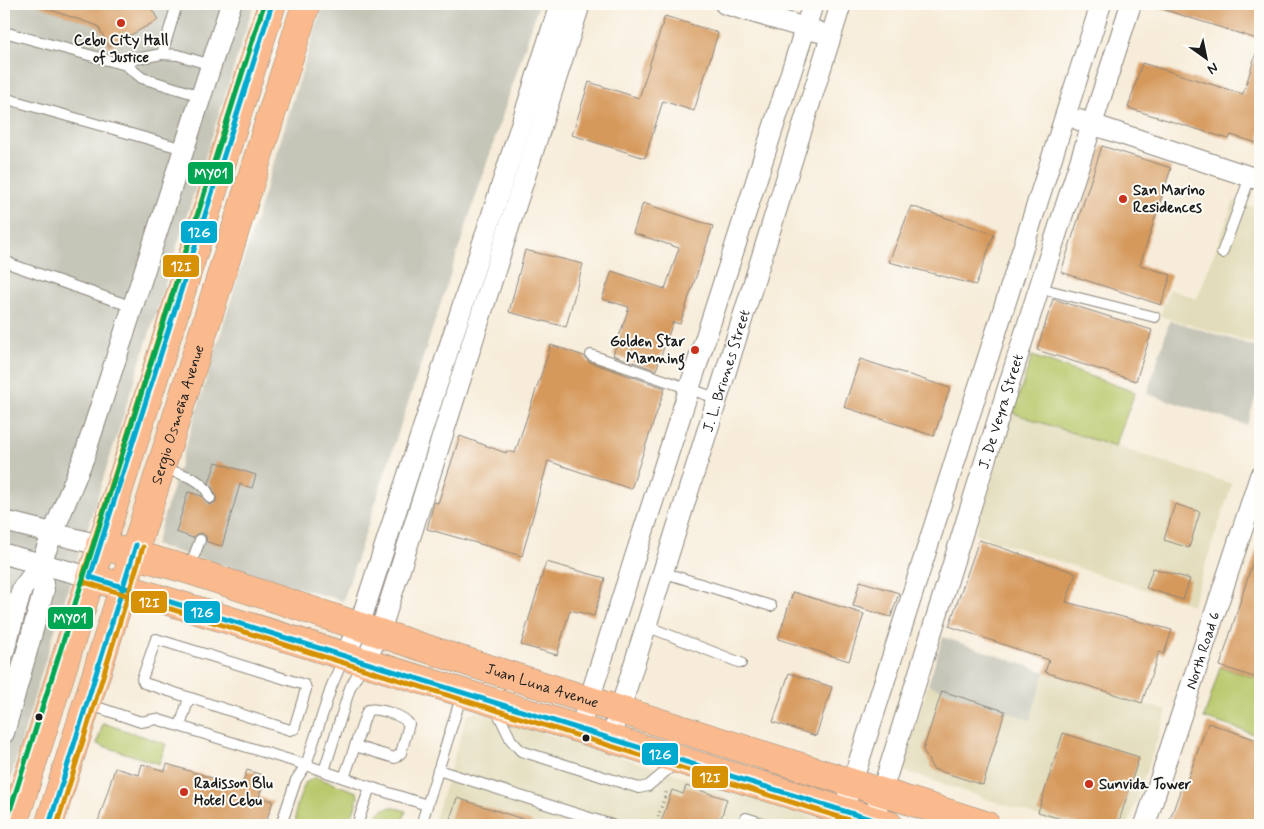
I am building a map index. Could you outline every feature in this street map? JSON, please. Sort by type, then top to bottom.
[{"type":"main road","points":[[13,825],[272,4]]},
{"type":"main road","name":"Sergio Osmeña Avenue","points":[[49,825],[306,4]]},
{"type":"main road","name":"Juan Luna Avenue","points":[[100,545],[189,570],[620,710],[986,825]]},
{"type":"main road","name":"Juan Luna Avenue","points":[[90,577],[354,660],[681,759],[881,823]]},
{"type":"street","points":[[4,651],[22,589],[40,565],[84,457],[230,4]]},
{"type":"street","points":[[370,629],[477,260],[560,4]]},
{"type":"street","points":[[354,660],[370,629],[497,266],[580,4]]},
{"type":"street","points":[[725,4],[831,36]]},
{"type":"street","name":"J. L. Briones Street","points":[[580,728],[813,4]]},
{"type":"street","name":"J. L. Briones Street","points":[[611,738],[841,4]]},
{"type":"street","name":"J. De Veyra Street","points":[[843,811],[950,482],[1101,4]]},
{"type":"street","name":"J. De Veyra Street","points":[[881,823],[882,792],[1039,288],[1131,4]]},
{"type":"street","points":[[1065,116],[1255,179]]},
{"type":"street","points":[[477,260],[497,266]]},
{"type":"street","name":"North Road 6","points":[[1145,825],[1260,476]]},
{"type":"street","points":[[950,482],[976,488]]},
{"type":"street","points":[[4,521],[100,545]]},
{"type":"street","points":[[4,554],[90,577]]},
{"type":"street","points":[[4,733],[44,590],[40,565]]},
{"type":"lane","points":[[162,54],[177,4]]},
{"type":"lane","points":[[4,32],[126,65],[142,78],[201,96]]},
{"type":"lane","points":[[126,65],[136,59],[162,54],[178,56],[211,65]]},
{"type":"lane","points":[[4,98],[184,149]]},
{"type":"lane","points":[[1222,253],[1255,179]]},
{"type":"lane","points":[[4,260],[13,265],[133,307]]},
{"type":"lane","points":[[1039,288],[1155,317]]},
{"type":"lane","points":[[591,355],[716,398]]},
{"type":"lane","points":[[160,468],[198,480],[207,490],[210,498]]},
{"type":"lane","points":[[189,570],[200,540]]},
{"type":"lane","points":[[662,572],[771,606]]},
{"type":"lane","points":[[646,626],[741,664]]},
{"type":"lane","points":[[156,639],[306,688],[295,727],[292,730],[189,698],[142,682],[156,639]]},
{"type":"lane","points":[[281,825],[296,780],[306,765],[332,685],[354,660]]},
{"type":"lane","points":[[324,771],[350,688],[354,660]]},
{"type":"lane","points":[[420,825],[463,693]]},
{"type":"lane","points":[[180,726],[189,698]]},
{"type":"lane","points":[[492,702],[510,740],[521,751],[639,788],[648,786],[681,759]]},
{"type":"lane","points":[[87,704],[141,722],[156,720],[180,726],[427,805]]},
{"type":"lane","points":[[344,778],[354,746],[366,714],[371,709],[404,719],[409,724],[401,753],[395,758],[354,746]]},
{"type":"lane","points":[[438,770],[612,825]]},
{"type":"lane","points":[[357,825],[370,787]]},
{"type":"lane","points":[[740,825],[746,818],[768,825]]},
{"type":"path","points":[[658,817],[667,790]]},
{"type":"shaded area","points":[[4,4],[254,4],[41,674],[4,801]]},
{"type":"shaded area","points":[[323,4],[539,4],[343,601],[155,545]]},
{"type":"shaded area","points":[[1234,201],[1260,209],[1260,345],[1160,316],[1169,289],[1197,299]]},
{"type":"shaded area","points":[[1170,320],[1260,348],[1260,382],[1247,425],[1147,394]]},
{"type":"shaded area","points":[[1013,413],[1232,484],[1192,605],[975,534]]},
{"type":"shaded area","points":[[943,637],[1045,672],[1030,720],[928,685]]},
{"type":"shaded area","points":[[1045,672],[1167,711],[1128,825],[1064,825],[901,770],[928,685],[1030,720]]},
{"type":"shaded area","points":[[476,711],[839,825],[433,825],[467,716]]},
{"type":"green space","points":[[1032,356],[1135,392],[1115,447],[1013,413]]},
{"type":"green space","points":[[1220,667],[1260,679],[1260,736],[1204,718]]},
{"type":"green space","points":[[103,723],[166,744],[159,764],[97,744]]},
{"type":"green space","points":[[315,777],[357,792],[358,798],[349,825],[298,825],[296,810],[299,799],[305,783]]},
{"type":"green space","points":[[392,807],[406,811],[401,825],[372,825],[379,813],[384,809]]},
{"type":"building","name":"Cebu City Hall of Justice","points":[[39,4],[149,4],[158,20],[109,47],[98,26],[39,6]]},
{"type":"building","points":[[1157,4],[1260,4],[1260,40],[1156,7]]},
{"type":"building","points":[[665,16],[718,33],[694,111],[663,101],[645,158],[572,135],[589,82],[639,98]]},
{"type":"building","points":[[1257,50],[1260,51],[1260,144],[1231,135],[1229,139],[1128,108],[1142,63],[1243,94]]},
{"type":"building","name":"San Marino Residences","points":[[1102,146],[1171,168],[1140,265],[1171,275],[1161,305],[1061,272]]},
{"type":"building","points":[[643,203],[713,226],[680,324],[673,322],[656,370],[613,355],[629,307],[602,299],[612,271],[665,289],[679,248],[633,233]]},
{"type":"building","points":[[911,206],[994,234],[976,285],[889,262]]},
{"type":"building","points":[[525,250],[583,264],[566,327],[509,312]]},
{"type":"building","points":[[1053,299],[1152,330],[1136,381],[1037,350]]},
{"type":"building","points":[[551,345],[584,356],[589,362],[665,388],[631,489],[548,461],[522,556],[427,529],[434,502],[438,503],[460,436],[506,453],[506,451],[515,453]]},
{"type":"building","points":[[860,359],[950,388],[934,436],[844,407]]},
{"type":"building","points":[[216,462],[256,475],[252,488],[240,484],[222,546],[207,542],[206,536],[202,533],[196,534],[193,538],[176,532],[188,492],[202,496],[209,505],[216,502],[216,495],[209,483]]},
{"type":"building","points":[[1175,504],[1200,512],[1189,548],[1164,540]]},
{"type":"building","points":[[979,540],[1076,573],[1066,602],[1172,630],[1164,654],[1159,652],[1142,703],[1045,672],[1049,660],[949,626]]},
{"type":"building","points":[[1257,548],[1260,548],[1260,679],[1220,666]]},
{"type":"building","points":[[546,562],[605,578],[594,616],[570,610],[557,655],[521,645]]},
{"type":"building","points":[[1153,568],[1190,579],[1183,600],[1146,588]]},
{"type":"building","points":[[860,581],[899,593],[891,617],[853,606]]},
{"type":"building","points":[[793,592],[864,614],[849,661],[778,639]]},
{"type":"building","points":[[789,673],[832,687],[816,736],[773,722]]},
{"type":"building","points":[[942,691],[1005,711],[983,785],[933,769],[923,750]]},
{"type":"building","points":[[1208,723],[1260,741],[1260,825],[1168,825],[1181,788],[1184,789]]},
{"type":"building","name":"Sunvida Tower","points":[[1063,733],[1139,757],[1118,825],[1081,825],[1038,812]]},
{"type":"building","name":"Radisson Blu Hotel Cebu","points":[[142,764],[165,771],[167,764],[241,787],[247,770],[265,776],[259,797],[273,801],[265,825],[97,825],[115,768],[139,775]]},
{"type":"building","points":[[686,786],[727,799],[719,825],[660,825],[672,790],[683,794]]},
{"type":"building","points":[[457,798],[532,822],[532,825],[448,825]]},
{"type":"transit line","name":"12I","points":[[264,4],[83,575],[84,582],[865,825]]},
{"type":"transit line","name":"MY01","points":[[6,823],[264,4]]},
{"type":"transit line","name":"12G","points":[[272,4],[90,577],[889,825]]},
{"type":"transit line","name":"12G","points":[[49,825],[136,545]]},
{"type":"transit line","name":"12I","points":[[57,825],[143,547]]},
{"type":"place","name":"Cebu City Hall of Justice","points":[[121,23]]},
{"type":"place","name":"San Marino Residences","points":[[1123,199]]},
{"type":"place","name":"Golden Star Manning","points":[[695,350]]},
{"type":"place","name":"Sunvida Tower","points":[[1089,784]]},
{"type":"place","name":"Radisson Blu Hotel Cebu","points":[[184,792]]}]
